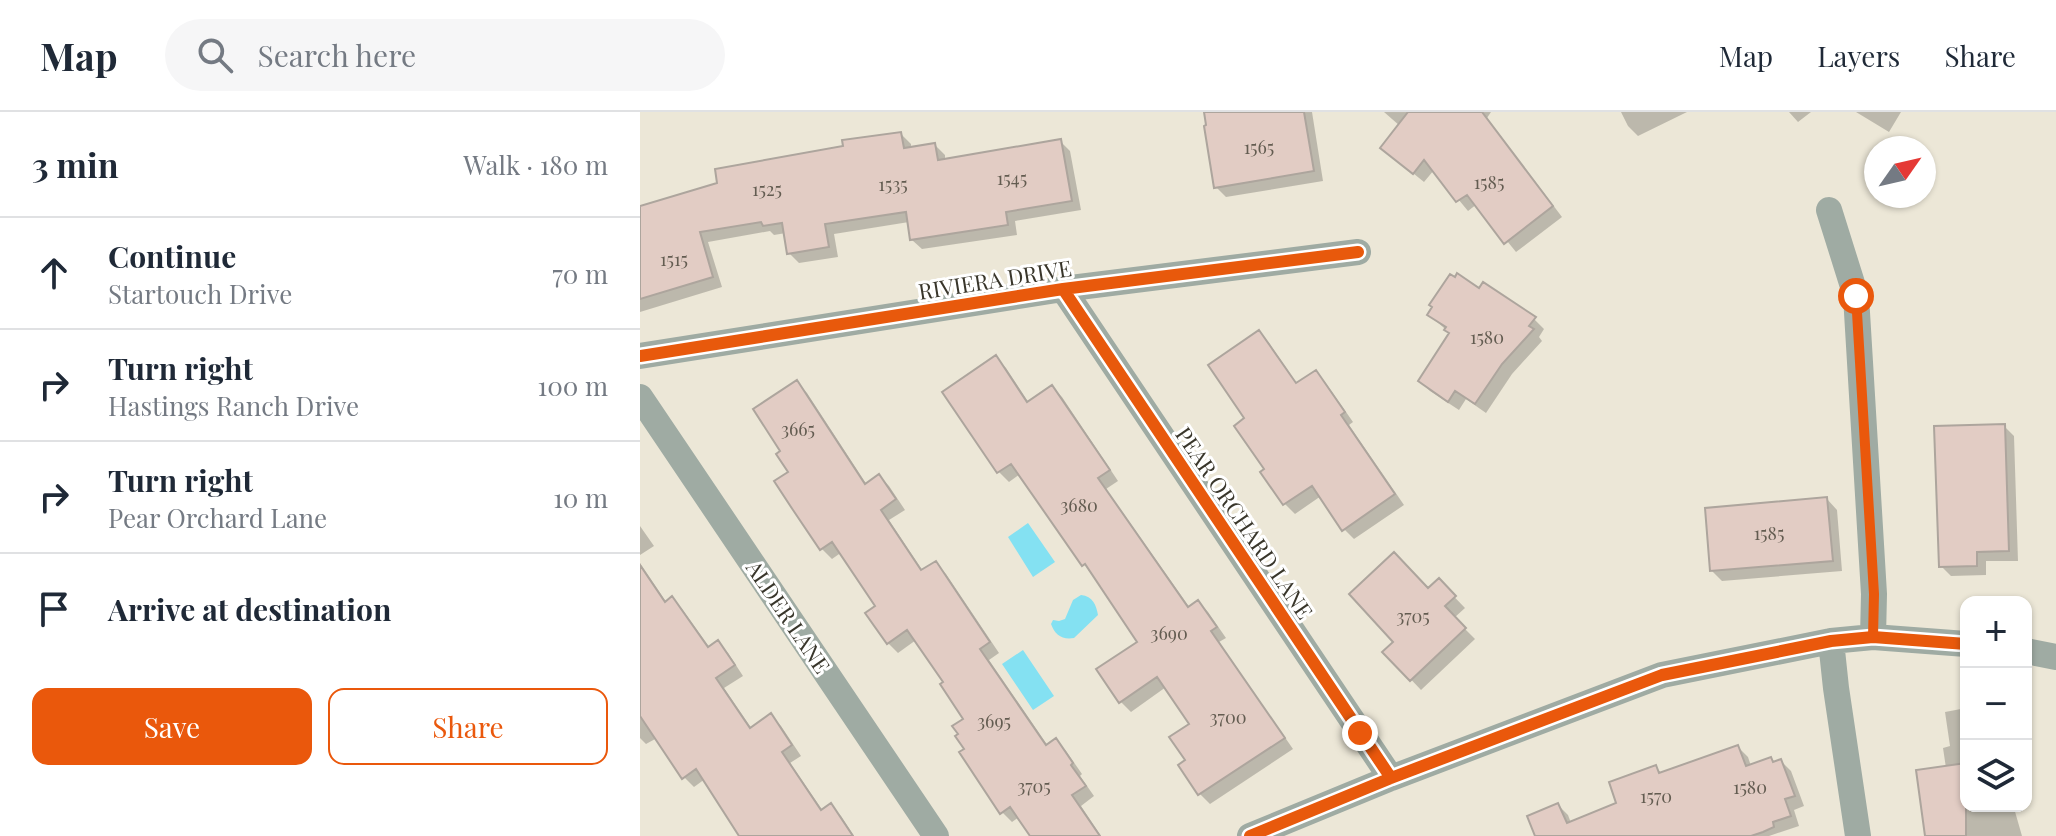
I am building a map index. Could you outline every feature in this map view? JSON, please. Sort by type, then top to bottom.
[{"type":"street","points":[[1829,210],[1856,296],[1874,594],[1873,637]]},
{"type":"street","name":"RIVIERA DRIVE","points":[[640,356],[1063,289],[1358,252]]},
{"type":"street","name":"PEAR ORCHARD LANE","points":[[1063,289],[1391,778]]},
{"type":"street","name":"ALDER LANE","points":[[640,397],[936,836]]},
{"type":"street","points":[[1250,836],[1391,778],[1662,675],[1831,641],[1873,637],[1960,644]]},
{"type":"street","points":[[1831,641],[1858,836]]},
{"type":"street","points":[[2032,652],[2056,657]]},
{"type":"water","points":[[1028,523],[1055,562],[1033,577],[1008,537]]},
{"type":"water","points":[[1081,595],[1093,602],[1098,615],[1074,638],[1057,634],[1051,624],[1053,620],[1065,619],[1073,600]]},
{"type":"water","points":[[1023,650],[1054,696],[1033,710],[1002,664]]},
{"type":"building","points":[[1204,112],[1304,112],[1314,171],[1214,188]]},
{"type":"building","points":[[1408,112],[1482,112],[1553,206],[1504,244],[1467,195],[1456,202],[1424,160],[1413,174],[1380,148]]},
{"type":"building","points":[[901,132],[904,148],[935,143],[938,160],[1061,139],[1072,201],[1006,212],[1008,225],[910,240],[906,212],[825,224],[829,247],[787,254],[782,223],[763,226],[761,222],[700,232],[713,277],[640,299],[640,206],[717,183],[715,169],[843,146],[842,140]]},
{"type":"building","points":[[1457,273],[1479,288],[1483,282],[1536,317],[1529,326],[1534,329],[1502,364],[1475,404],[1455,391],[1448,402],[1418,381],[1449,333],[1444,330],[1446,327],[1427,315],[1432,307],[1429,305],[1450,274],[1455,277]]},
{"type":"building","points":[[1259,330],[1296,383],[1316,370],[1345,412],[1341,415],[1395,494],[1342,531],[1312,486],[1283,505],[1260,472],[1264,469],[1234,426],[1244,418],[1208,365]]},
{"type":"building","points":[[996,355],[1027,402],[1052,385],[1110,470],[1098,478],[1188,607],[1198,600],[1217,627],[1211,631],[1285,738],[1198,795],[1178,765],[1185,760],[1169,737],[1189,724],[1157,677],[1119,703],[1096,669],[1137,642],[1085,564],[1082,566],[1011,464],[997,473],[942,392]]},
{"type":"building","points":[[797,380],[865,484],[879,474],[896,499],[881,510],[921,570],[936,561],[990,642],[980,649],[1046,745],[1056,738],[1073,763],[1071,765],[1086,786],[1072,795],[1100,836],[1030,836],[1010,807],[1000,814],[959,752],[964,749],[952,726],[963,719],[940,684],[943,682],[907,630],[887,644],[865,613],[875,606],[832,542],[820,550],[793,510],[774,481],[788,472],[776,454],[780,451],[753,409]]},
{"type":"building","points":[[2005,424],[2009,551],[1977,552],[1977,566],[1939,567],[1934,426]]},
{"type":"building","points":[[1827,497],[1833,561],[1710,571],[1705,508]]},
{"type":"building","points":[[1394,552],[1428,588],[1439,578],[1456,596],[1445,606],[1466,628],[1410,681],[1382,652],[1393,642],[1349,594]]},
{"type":"building","points":[[640,565],[665,602],[672,596],[708,647],[718,640],[735,665],[716,678],[750,728],[771,713],[792,745],[782,752],[821,810],[831,803],[853,836],[739,836],[696,769],[682,779],[640,716]]},
{"type":"building","points":[[1738,745],[1746,766],[1771,757],[1773,762],[1781,759],[1795,796],[1785,799],[1791,816],[1773,822],[1774,827],[1763,832],[1751,836],[1535,836],[1527,816],[1558,803],[1567,823],[1616,803],[1609,782],[1656,765],[1659,773]]},
{"type":"building","points":[[1960,764],[1960,812],[1966,812],[1966,836],[1925,836],[1916,770]]},
{"type":"cycle path","points":[[640,356],[1063,289],[1358,252]]},
{"type":"cycle path","points":[[1063,289],[1391,778]]},
{"type":"cycle path","points":[[1250,836],[1391,778],[1662,675],[1831,641],[1873,637],[1960,644]]},
{"type":"route","points":[[1360,733],[1391,778],[1662,675],[1831,641],[1873,637],[1874,594],[1856,296]]}]
